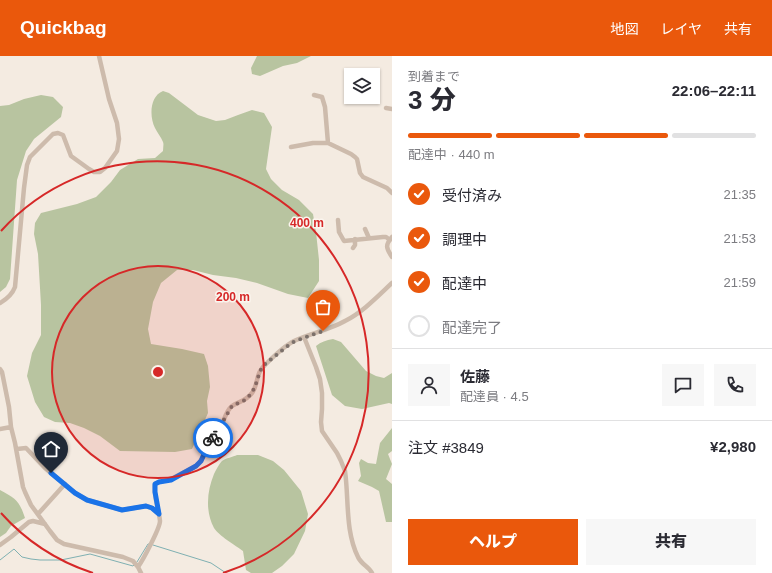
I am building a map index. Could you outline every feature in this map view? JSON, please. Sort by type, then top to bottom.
[{"type":"street","points":[[0,302],[10,296],[15,287],[24,188],[27,165],[30,157],[53,134],[58,133],[64,137],[71,156],[94,172],[100,172],[106,168],[117,151],[120,139],[117,123],[109,99],[99,56]]},
{"type":"street","points":[[314,95],[322,97],[325,107],[328,143]]},
{"type":"street","points":[[386,108],[392,109]]},
{"type":"street","points":[[292,147],[313,143],[328,143],[355,157],[357,159],[360,173],[363,177],[387,188],[392,193]]},
{"type":"street","points":[[338,220],[339,232],[344,241],[386,237],[390,240],[387,243],[387,248],[392,257]]},
{"type":"street","points":[[365,229],[369,238]]},
{"type":"street","points":[[353,248],[355,245],[355,239]]},
{"type":"street","points":[[138,567],[143,560],[160,524],[155,484],[171,480],[199,463],[232,406],[245,400],[251,394],[264,365],[290,344],[304,337],[347,321],[368,305],[392,282]]},
{"type":"street","points":[[304,337],[320,379],[322,393],[322,431],[337,453],[345,471],[352,541],[359,560],[371,570],[372,573]]},
{"type":"street","points":[[0,369],[2,372],[11,427],[17,449],[25,492],[38,514],[60,542],[123,557],[133,561],[141,573]]},
{"type":"street","points":[[0,429],[11,427]]},
{"type":"street","points":[[17,449],[26,448],[45,468],[75,493],[90,502],[122,510],[146,506],[152,508],[159,514]]},
{"type":"street","points":[[38,514],[65,484]]},
{"type":"street","points":[[0,545],[29,522],[33,521],[45,524]]},
{"type":"green space","points":[[257,56],[311,56],[297,63],[283,66],[260,76],[252,74],[251,68]]},
{"type":"green space","points":[[163,91],[169,93],[198,115],[216,121],[225,120],[252,110],[264,113],[272,127],[266,169],[271,179],[282,190],[299,200],[313,214],[319,260],[319,281],[308,298],[288,294],[257,283],[193,270],[177,270],[161,283],[153,302],[148,329],[151,344],[204,354],[208,366],[210,387],[207,401],[208,413],[192,449],[175,452],[120,451],[100,436],[84,428],[70,423],[55,422],[44,417],[35,402],[27,376],[32,353],[41,335],[41,305],[38,254],[34,234],[35,223],[41,213],[77,204],[96,197],[111,182],[120,170],[138,159],[155,158],[163,151],[163,143],[153,123],[151,112],[155,97]]},
{"type":"green space","points":[[41,95],[53,97],[63,107],[61,117],[34,139],[26,151],[17,180],[10,279],[6,287],[0,292],[0,106],[9,105],[24,99]]},
{"type":"green space","points":[[333,339],[341,342],[366,371],[384,378],[392,373],[392,404],[389,403],[362,409],[345,406],[332,395],[316,346],[324,341]]},
{"type":"green space","points":[[392,428],[392,451],[388,454],[392,464],[386,479],[392,484],[392,522],[386,522],[379,491],[358,481],[361,476],[359,463],[361,459],[368,463],[376,464],[380,443]]},
{"type":"green space","points":[[237,455],[258,455],[273,461],[284,470],[301,491],[308,514],[305,531],[294,554],[282,566],[272,573],[251,573],[246,570],[243,551],[219,534],[214,528],[209,515],[208,501],[214,474],[222,461]]},
{"type":"green space","points":[[0,490],[19,504],[25,518],[11,526],[6,533],[0,537]]},
{"type":"waterway","points":[[137,562],[148,544],[150,544]]},
{"type":"waterway","points":[[153,545],[211,563],[226,573]]},
{"type":"waterway","points":[[0,560],[14,549],[22,557],[31,559],[61,560],[90,554],[133,566],[135,564]]},
{"type":"way so far","points":[[213,438],[232,406],[245,400],[251,394],[255,387],[258,375],[264,365],[295,341],[323,331]]},
{"type":"route","points":[[51,473],[75,493],[87,500],[107,507],[122,510],[146,506],[152,508],[159,514],[154,486],[155,484],[171,480],[196,466],[201,461],[213,438]]}]
